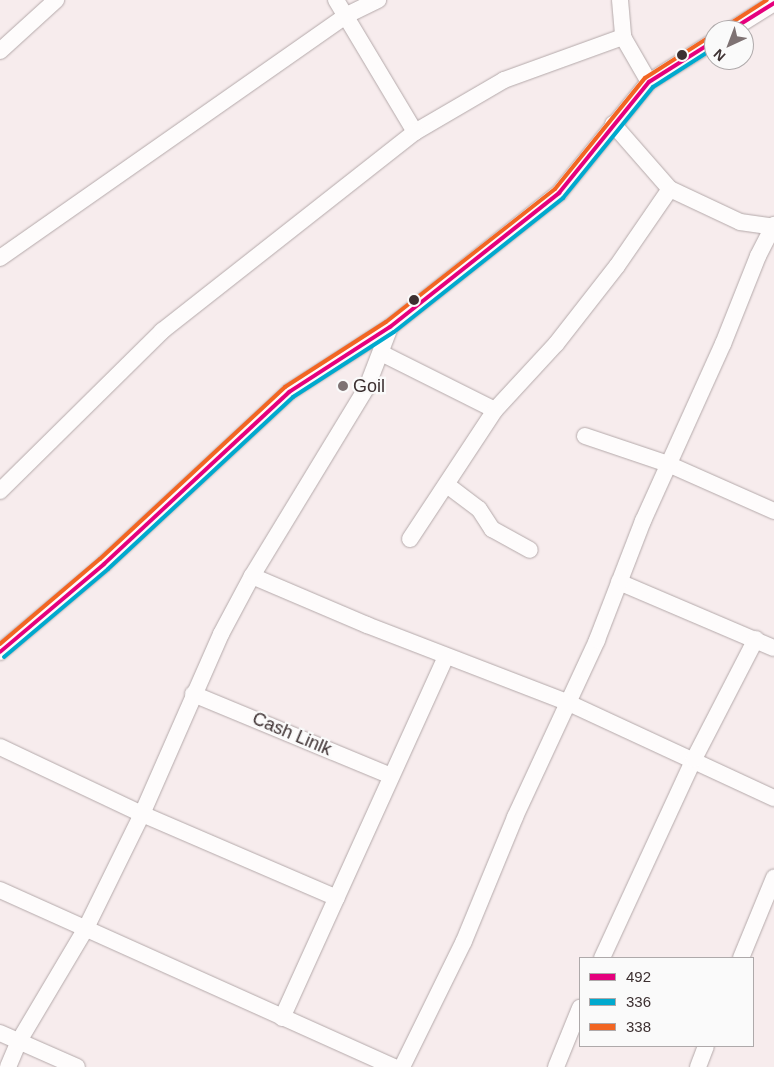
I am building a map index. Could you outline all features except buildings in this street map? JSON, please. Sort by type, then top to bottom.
[{"type":"street","points":[[0,51],[56,0]]},
{"type":"street","points":[[336,0],[415,132]]},
{"type":"street","points":[[0,258],[345,16],[378,0]]},
{"type":"street","points":[[620,0],[623,37],[649,82]]},
{"type":"street","points":[[748,20],[774,3]]},
{"type":"street","points":[[0,491],[162,332],[415,132],[504,80],[623,37]]},
{"type":"street","points":[[0,652],[111,558],[290,392],[390,327],[559,193],[613,124],[649,82],[704,47]]},
{"type":"street","points":[[402,1067],[464,941],[515,817],[569,703],[668,464],[774,226],[740,222],[670,189],[613,124]]},
{"type":"street","points":[[410,539],[448,485],[494,410],[556,344],[617,266],[670,189]]},
{"type":"street","points":[[8,1067],[18,1042],[84,930],[142,814],[193,694],[252,576],[367,387],[390,327]]},
{"type":"street","points":[[381,353],[494,410]]},
{"type":"street","points":[[585,436],[668,464],[774,511]]},
{"type":"street","points":[[448,485],[479,509],[492,529],[530,550]]},
{"type":"street","points":[[252,576],[446,657],[569,703],[694,759],[774,798]]},
{"type":"street","points":[[619,582],[774,648]]},
{"type":"street","points":[[602,957],[694,759],[756,639]]},
{"type":"street","points":[[282,1018],[446,657]]},
{"type":"street","name":"Cash Linlk","points":[[193,694],[391,776]]},
{"type":"street","points":[[0,747],[142,814],[337,898]]},
{"type":"street","points":[[741,957],[774,878]]},
{"type":"street","points":[[0,890],[84,930],[394,1067]]},
{"type":"street","points":[[556,1067],[579,1010]]},
{"type":"street","points":[[0,1033],[76,1067]]},
{"type":"street","points":[[698,1067],[706,1047]]},
{"type":"transit line","name":"338","points":[[736,20],[767,0]]},
{"type":"transit line","name":"492","points":[[747,20],[774,3]]},
{"type":"transit line","name":"338","points":[[0,644],[100,559],[285,387],[386,322],[555,189],[645,78],[704,40]]},
{"type":"transit line","name":"492","points":[[0,652],[104,564],[289,392],[390,327],[559,193],[649,82],[704,47]]},
{"type":"transit line","name":"336","points":[[4,657],[108,569],[293,397],[394,332],[563,198],[653,87],[704,54]]},
{"type":"place","name":"Goil","points":[[343,386]]}]
